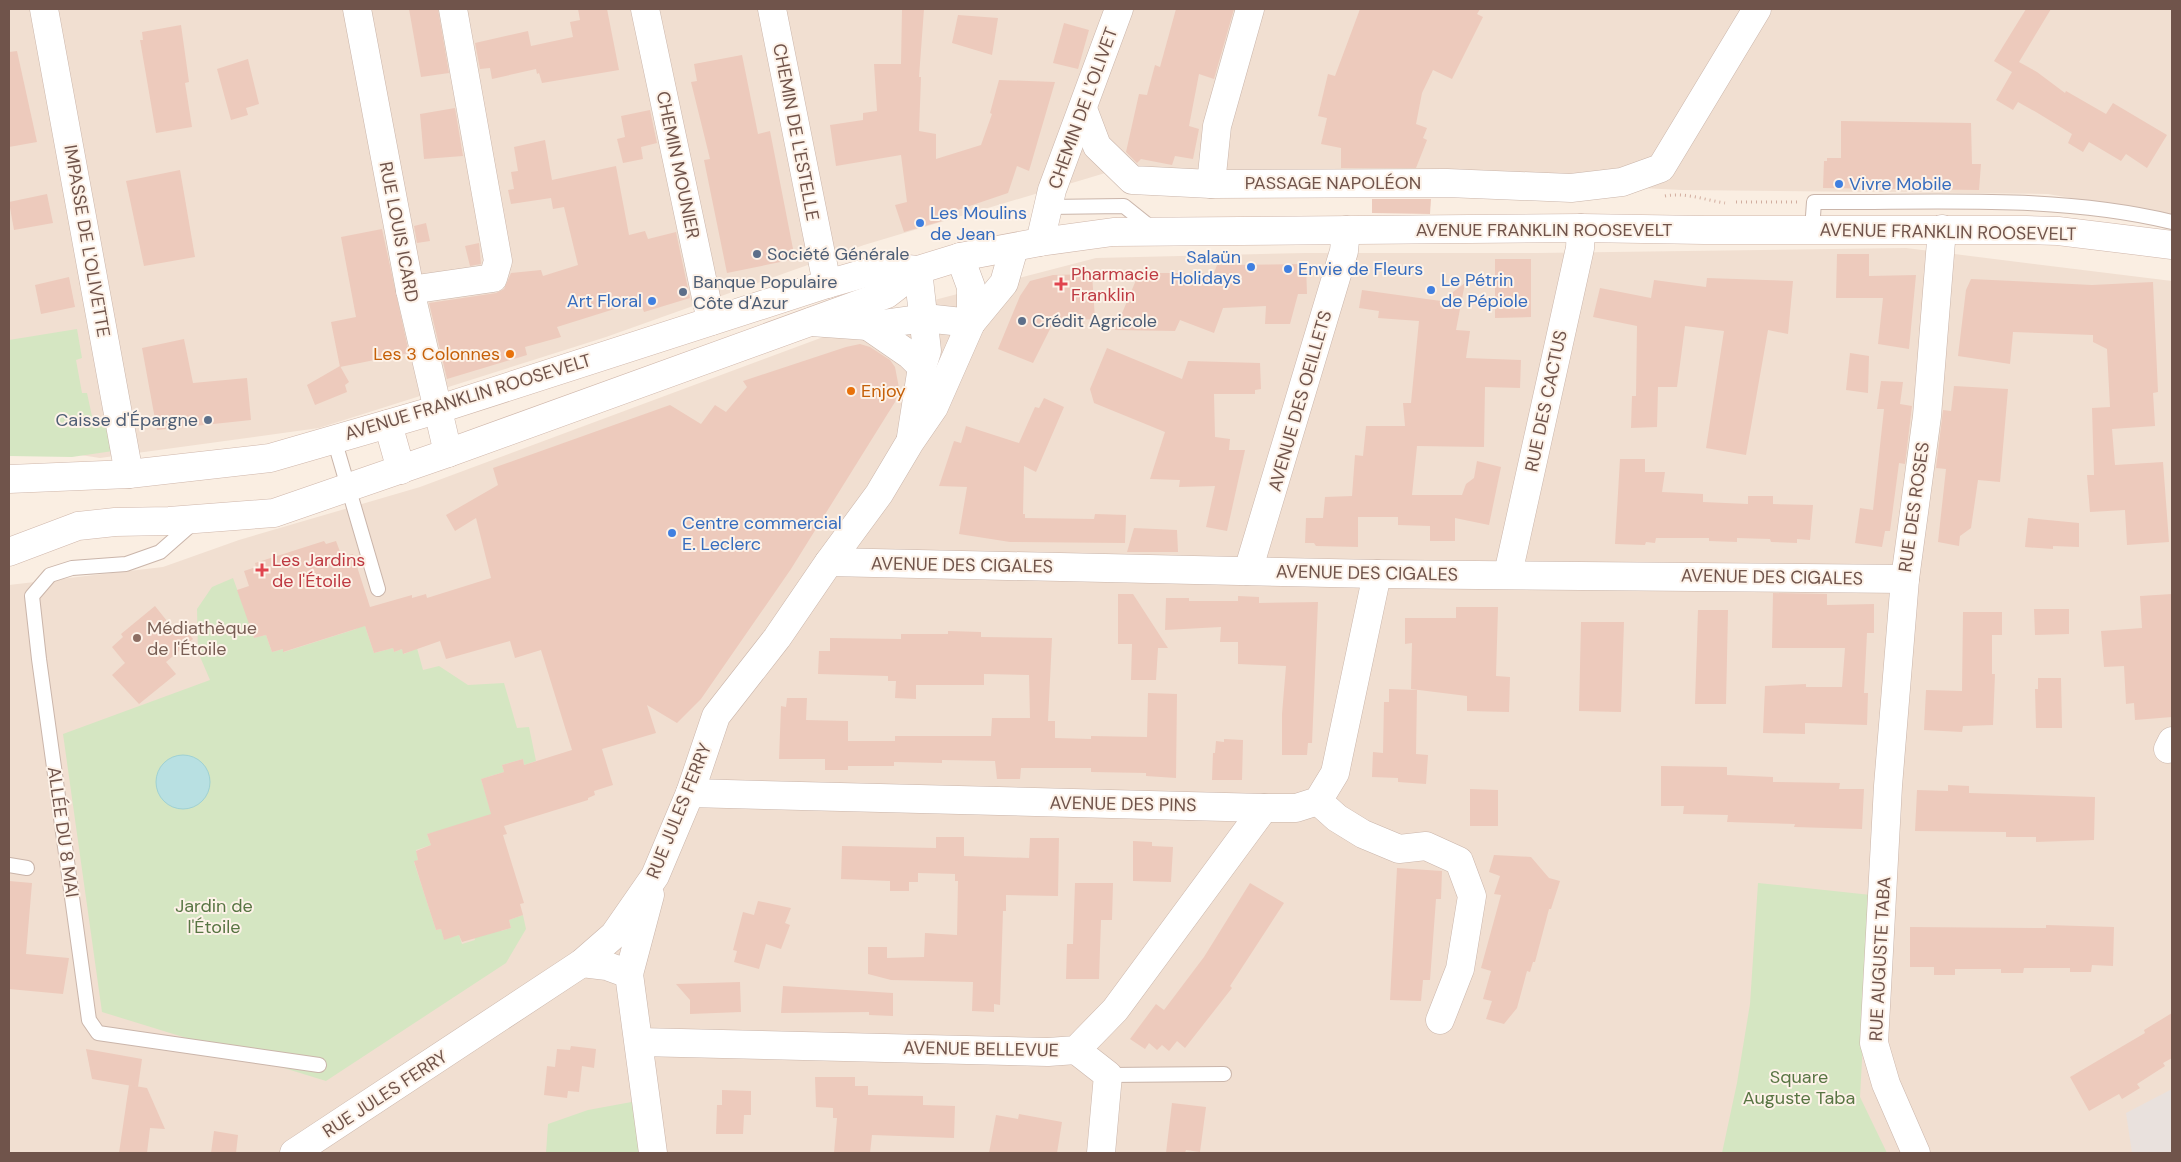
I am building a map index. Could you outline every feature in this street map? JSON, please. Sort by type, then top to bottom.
[{"type":"street","name":"IMPASSE DE L'OLIVETTE","points":[[44,9],[129,474]]},
{"type":"street","name":"RUE LOUIS ICARD","points":[[356,9],[410,290],[436,410],[448,454]]},
{"type":"street","points":[[410,290],[493,278],[498,261],[453,9]]},
{"type":"street","name":"CHEMIN MOUNIER","points":[[645,9],[711,321]]},
{"type":"street","name":"CHEMIN DE L'ESTELLE","points":[[772,9],[827,284]]},
{"type":"street","name":"CHEMIN DE L'OLIVET","points":[[1040,242],[1047,207],[1119,9]]},
{"type":"street","points":[[1211,184],[1217,126],[1250,9]]},
{"type":"street","name":"PASSAGE NAPOLÉON","points":[[1083,109],[1097,146],[1132,180],[1211,184],[1446,183],[1571,188],[1622,182],[1661,168],[1757,9]]},
{"type":"street","name":"AVENUE FRANKLIN ROOSEVELT","points":[[9,552],[78,526],[115,522],[197,519],[274,513],[448,454],[887,294],[918,270],[960,257],[1040,242],[1106,233],[1581,228],[2058,231],[2172,245]]},
{"type":"street","name":"RUE DES CACTUS","points":[[1508,574],[1580,248],[1581,228]]},
{"type":"street","name":"RUE DES ROSES","points":[[1888,786],[1905,579],[1927,416],[1942,229]]},
{"type":"street","name":"AVENUE DES OEILLETS","points":[[1248,571],[1344,251],[1346,230]]},
{"type":"street","name":"RUE JULES FERRY","points":[[294,1153],[582,963],[614,935],[655,876],[690,793],[716,716],[777,638],[879,494],[910,442],[934,407],[971,323],[1004,283],[1014,248]]},
{"type":"street","name":"RUE JULES FERRY","points":[[960,257],[971,287],[971,323]]},
{"type":"street","name":"AVENUE FRANKLIN ROOSEVELT","points":[[10,478],[129,474],[270,458],[436,410],[827,284],[886,267],[918,270]]},
{"type":"street","name":"RUE JULES FERRY","points":[[910,442],[926,351],[925,318],[918,270]]},
{"type":"street","name":"AVENUE FRANKLIN ROOSEVELT","points":[[811,322],[868,326],[925,318],[971,323]]},
{"type":"street","points":[[868,326],[910,355],[922,367]]},
{"type":"street","points":[[388,424],[402,470]]},
{"type":"street","name":"AVENUE DES CIGALES","points":[[829,562],[1377,574],[1905,579]]},
{"type":"street","points":[[1377,574],[1334,773],[1318,802],[1337,818],[1363,834],[1399,848],[1426,846],[1459,861],[1472,896],[1460,969],[1440,1020]]},
{"type":"street","name":"RUE AUGUSTE TABA","points":[[1888,786],[1874,1043],[1886,1084],[1916,1153]]},
{"type":"street","name":"AVENUE DES PINS","points":[[690,793],[1264,808],[1296,808],[1318,802]]},
{"type":"street","name":"AVENUE BELLEVUE","points":[[639,1042],[1048,1052],[1076,1050],[1115,1010],[1264,808]]},
{"type":"street","points":[[653,1153],[629,974],[655,876]]},
{"type":"street","points":[[582,963],[606,966],[629,974]]},
{"type":"street","points":[[1076,1050],[1108,1075],[1101,1153]]},
{"type":"lane","points":[[1812,230],[1814,202],[1982,202],[2066,206],[2172,222]]},
{"type":"lane","points":[[1047,207],[1124,206],[1156,232]]},
{"type":"lane","points":[[334,439],[378,589]]},
{"type":"lane","name":"ALLÉE DU 8 MAI","points":[[197,519],[160,552],[126,564],[72,568],[50,576],[32,596],[89,1020],[98,1033],[319,1065]]},
{"type":"lane","points":[[9,865],[27,868]]},
{"type":"lane","points":[[1108,1075],[1224,1074]]},
{"type":"path","points":[[1660,197],[1678,193],[1706,201],[1727,203],[1814,202]]},
{"type":"shaded area","points":[[9,9],[2172,9],[2172,216],[2048,194],[1682,190],[1294,171],[1122,168],[864,245],[606,337],[319,428],[100,458],[9,444]]},
{"type":"shaded area","points":[[1906,248],[2172,281],[2172,1153],[9,1153],[9,585],[163,567],[239,540],[420,487],[896,310],[1096,258],[1306,253],[1537,253]]},
{"type":"shaded area","points":[[2172,1089],[2172,1153],[2132,1153],[2126,1113]]},
{"type":"green space","points":[[77,329],[82,358],[76,360],[82,393],[87,393],[93,421],[112,417],[113,451],[72,457],[9,456],[9,340]]},
{"type":"green space","name":"Jardin de l'Étoile","points":[[233,578],[241,600],[255,627],[251,629],[254,638],[266,635],[272,652],[283,649],[284,652],[356,629],[364,623],[374,653],[393,648],[394,652],[402,649],[404,654],[417,648],[423,670],[439,666],[468,685],[504,683],[517,728],[529,727],[536,761],[524,765],[523,759],[502,765],[504,772],[481,779],[495,826],[439,831],[427,834],[431,845],[416,850],[418,860],[414,862],[436,930],[441,929],[444,939],[459,935],[462,944],[475,940],[474,935],[499,927],[501,931],[511,928],[509,920],[523,915],[526,929],[506,963],[326,1081],[102,1012],[63,734],[210,680],[198,652],[197,609],[212,587]]},
{"type":"green space","name":"Square Auguste Taba","points":[[1758,883],[1871,895],[1860,1097],[1887,1153],[1722,1153],[1737,1083],[1750,1004]]},
{"type":"green space","points":[[637,1101],[644,1153],[546,1153],[548,1124],[588,1110]]},
{"type":"water","points":[[178,755],[188,755],[198,759],[206,767],[210,782],[206,797],[198,805],[188,809],[178,809],[168,805],[160,797],[156,787],[156,777],[160,767],[168,759]]},
{"type":"building","points":[[409,9],[438,9],[449,73],[421,77]]},
{"type":"building","points":[[578,9],[607,9],[619,70],[542,83],[536,69],[492,79],[490,68],[480,69],[475,43],[528,31],[531,46],[573,37],[570,22],[580,20]]},
{"type":"building","points":[[902,9],[924,9],[919,77],[921,77],[919,131],[936,134],[936,159],[981,145],[992,114],[990,113],[999,80],[1055,82],[1029,171],[1017,166],[1008,193],[940,216],[942,221],[904,232],[895,205],[907,202],[901,155],[836,166],[830,125],[863,120],[863,113],[877,111],[874,64],[901,64]]},
{"type":"building","points":[[1176,9],[1234,9],[1214,79],[1199,74],[1189,126],[1199,129],[1193,159],[1175,156],[1172,165],[1141,159],[1137,163],[1126,152],[1139,94],[1147,95],[1155,65],[1160,67]]},
{"type":"building","points":[[1360,9],[1480,9],[1477,14],[1483,17],[1452,79],[1433,70],[1422,93],[1416,124],[1427,128],[1423,138],[1427,140],[1416,168],[1341,168],[1341,148],[1321,144],[1327,118],[1318,116],[1328,74],[1335,76]]},
{"type":"building","points":[[2026,9],[2051,9],[2019,62],[2037,72],[2065,93],[2066,91],[2106,114],[2113,103],[2167,135],[2147,168],[2126,154],[2121,161],[2089,142],[2083,152],[2068,143],[2072,134],[2036,112],[2018,102],[2013,110],[1996,100],[2012,72],[1994,61]]},
{"type":"building","points":[[958,15],[998,18],[992,55],[952,43]]},
{"type":"building","points":[[1064,23],[1089,30],[1078,69],[1053,63]]},
{"type":"building","points":[[181,25],[189,82],[185,83],[192,127],[156,133],[140,40],[143,40],[142,32]]},
{"type":"building","points":[[17,51],[37,142],[9,147],[9,52]]},
{"type":"building","points":[[742,55],[758,134],[770,131],[795,259],[727,273],[704,160],[710,159],[691,82],[697,81],[694,64]]},
{"type":"building","points":[[248,59],[259,104],[246,108],[248,115],[231,120],[217,69]]},
{"type":"building","points":[[455,108],[463,156],[424,159],[420,114]]},
{"type":"building","points":[[650,110],[657,143],[641,147],[643,159],[623,163],[617,139],[625,137],[621,116]]},
{"type":"building","points":[[1841,121],[1971,123],[1972,164],[1981,164],[1979,190],[1823,188],[1824,161],[1827,161],[1827,158],[1841,158]]},
{"type":"building","points":[[545,140],[552,180],[616,166],[629,235],[645,231],[648,239],[676,232],[690,298],[644,312],[640,301],[557,327],[561,337],[525,347],[527,355],[447,379],[429,303],[496,293],[504,289],[511,273],[541,270],[543,276],[578,265],[564,207],[553,209],[551,198],[511,204],[508,190],[514,189],[511,172],[518,171],[514,147]]},
{"type":"building","points":[[180,170],[195,257],[144,266],[126,181]]},
{"type":"building","points":[[47,194],[53,223],[14,230],[9,202]]},
{"type":"building","points":[[1372,199],[1431,199],[1430,214],[1372,213]]},
{"type":"building","points":[[426,223],[430,241],[417,243],[414,226]]},
{"type":"building","points":[[382,229],[409,353],[340,367],[331,322],[356,317],[341,237]]},
{"type":"building","points":[[479,243],[481,264],[470,266],[465,246]]},
{"type":"building","points":[[1837,254],[1869,254],[1869,276],[1916,275],[1909,349],[1878,344],[1883,298],[1836,298]]},
{"type":"building","points":[[1495,259],[1531,259],[1531,317],[1495,318]]},
{"type":"building","points":[[1306,264],[1307,294],[1298,294],[1290,324],[1265,324],[1266,306],[1223,308],[1214,333],[1180,320],[1175,331],[1115,330],[1139,273],[1214,273],[1217,265]]},
{"type":"building","points":[[1092,274],[1095,319],[1054,321],[1033,363],[998,349],[1020,296],[1030,281],[1053,275]]},
{"type":"building","points":[[69,277],[75,307],[41,314],[35,285]]},
{"type":"building","points":[[1707,278],[1793,281],[1788,334],[1768,330],[1746,455],[1706,448],[1724,331],[1685,326],[1677,387],[1658,387],[1657,427],[1631,428],[1632,396],[1636,396],[1637,326],[1593,317],[1600,288],[1651,298],[1654,280],[1706,287]]},
{"type":"building","points":[[1971,279],[2092,285],[2153,282],[2158,392],[2153,393],[2155,426],[2112,429],[2115,465],[2163,462],[2169,542],[2127,545],[2125,510],[2090,512],[2087,475],[2094,475],[2092,408],[2110,407],[2107,349],[2093,342],[2093,335],[2013,332],[2010,364],[1958,356],[1966,290]]},
{"type":"building","points":[[1465,283],[1456,330],[1470,331],[1466,358],[1521,360],[1520,388],[1485,387],[1484,447],[1417,446],[1412,495],[1462,495],[1466,484],[1474,478],[1477,461],[1501,467],[1489,525],[1455,518],[1455,541],[1430,541],[1430,526],[1398,525],[1398,517],[1358,517],[1358,547],[1316,546],[1314,543],[1305,543],[1306,518],[1323,518],[1325,497],[1352,496],[1355,455],[1363,456],[1366,426],[1405,426],[1403,403],[1411,403],[1419,321],[1378,318],[1379,311],[1359,308],[1362,290],[1441,301]]},
{"type":"building","points":[[184,339],[193,383],[247,378],[251,420],[157,430],[142,348]]},
{"type":"building","points":[[860,344],[870,347],[890,360],[895,367],[899,388],[895,402],[791,569],[701,699],[677,723],[647,705],[656,733],[602,749],[613,785],[594,791],[595,795],[588,798],[588,800],[504,826],[507,834],[503,835],[524,903],[520,904],[523,915],[509,920],[511,928],[462,942],[459,935],[444,940],[441,929],[436,930],[414,861],[418,860],[416,851],[431,845],[427,834],[491,814],[481,779],[504,772],[502,765],[523,759],[524,765],[572,750],[541,650],[515,658],[510,641],[446,659],[440,641],[403,654],[402,649],[394,652],[393,648],[374,653],[365,626],[283,652],[283,649],[272,652],[266,635],[254,638],[237,590],[249,586],[244,571],[256,567],[255,563],[324,541],[326,544],[336,541],[342,557],[353,554],[370,607],[412,595],[412,598],[426,594],[427,598],[491,578],[476,518],[455,531],[446,515],[498,485],[493,468],[670,405],[701,424],[715,405],[726,412],[747,387],[743,381]]},
{"type":"building","points":[[1107,348],[1182,379],[1188,361],[1260,363],[1261,389],[1255,390],[1255,394],[1214,394],[1215,437],[1230,439],[1229,450],[1245,450],[1227,531],[1206,527],[1215,486],[1179,487],[1180,480],[1150,479],[1165,432],[1094,403],[1090,389]]},
{"type":"building","points":[[1850,353],[1869,356],[1868,393],[1846,390]]},
{"type":"building","points":[[340,366],[349,382],[345,385],[347,392],[315,405],[307,385]]},
{"type":"building","points":[[1881,381],[1903,382],[1900,404],[1912,406],[1905,464],[1899,463],[1890,531],[1885,531],[1882,547],[1855,543],[1860,508],[1873,510],[1884,409],[1877,409]]},
{"type":"building","points":[[1954,386],[2008,389],[2000,482],[1978,480],[1971,528],[1960,536],[1959,546],[1938,542],[1946,469],[1936,468],[1943,410],[1951,411]]},
{"type":"building","points":[[1044,398],[1064,407],[1036,472],[1024,466],[1023,514],[1025,514],[1025,518],[1094,519],[1095,514],[1126,515],[1125,543],[1010,542],[959,534],[967,487],[939,486],[954,441],[961,443],[966,426],[1019,443],[1035,407],[1039,408]]},
{"type":"building","points":[[1620,459],[1645,459],[1645,472],[1665,472],[1662,492],[1703,494],[1703,502],[1748,504],[1748,496],[1773,496],[1773,504],[1813,505],[1810,540],[1797,539],[1797,543],[1771,542],[1770,539],[1737,538],[1737,542],[1709,541],[1709,538],[1656,538],[1655,543],[1646,542],[1645,545],[1615,544]]},
{"type":"building","points":[[2028,518],[2079,523],[2079,547],[2053,546],[2053,549],[2025,547]]},
{"type":"building","points":[[1134,528],[1177,530],[1178,552],[1127,552]]},
{"type":"building","points":[[1773,593],[1827,594],[1827,605],[1874,604],[1874,633],[1867,633],[1864,693],[1868,693],[1867,725],[1805,723],[1805,734],[1763,733],[1765,686],[1806,684],[1806,687],[1842,687],[1845,648],[1772,648]]},
{"type":"building","points":[[1118,594],[1133,594],[1168,648],[1158,648],[1156,680],[1131,680],[1132,644],[1118,644]]},
{"type":"building","points":[[2172,594],[2172,717],[2135,720],[2134,703],[2126,704],[2124,666],[2104,667],[2101,631],[2142,628],[2140,596]]},
{"type":"building","points":[[1238,596],[1259,597],[1259,603],[1318,602],[1312,743],[1308,743],[1307,755],[1282,755],[1282,714],[1286,666],[1238,664],[1238,642],[1220,642],[1221,627],[1165,630],[1166,598],[1189,598],[1189,601],[1238,601]]},
{"type":"building","points":[[155,606],[175,631],[181,625],[193,639],[166,662],[176,674],[139,704],[112,675],[125,663],[112,647],[123,637],[121,634]]},
{"type":"building","points":[[1456,607],[1498,607],[1496,676],[1510,677],[1509,712],[1467,711],[1467,696],[1411,689],[1412,643],[1405,644],[1405,618],[1456,618]]},
{"type":"building","points":[[2034,609],[2069,609],[2069,634],[2035,635]]},
{"type":"building","points":[[1698,610],[1728,610],[1726,704],[1695,704]]},
{"type":"building","points":[[1963,612],[2002,612],[2002,635],[1992,635],[1992,674],[1995,674],[1993,725],[1963,726],[1962,732],[1924,730],[1926,690],[1962,691]]},
{"type":"building","points":[[1581,622],[1624,622],[1621,712],[1579,711]]},
{"type":"building","points":[[948,631],[981,632],[981,637],[1052,638],[1048,721],[1055,721],[1055,738],[1091,739],[1091,736],[1147,737],[1148,693],[1177,694],[1176,778],[1146,776],[1146,773],[1091,772],[1091,768],[1021,768],[1020,779],[997,779],[995,761],[942,760],[942,763],[894,762],[894,766],[848,766],[848,770],[825,770],[825,759],[779,759],[781,706],[786,707],[787,698],[807,698],[806,720],[848,721],[848,741],[895,741],[895,736],[991,736],[992,718],[1030,718],[1029,675],[984,674],[984,685],[916,685],[916,699],[895,698],[896,681],[888,681],[888,676],[818,674],[819,651],[830,651],[830,638],[901,639],[901,634],[948,634]]},
{"type":"building","points":[[2038,678],[2061,678],[2062,728],[2036,728],[2035,689],[2038,689]]},
{"type":"building","points":[[1389,689],[1417,690],[1416,754],[1428,755],[1426,784],[1398,782],[1398,778],[1372,777],[1373,752],[1383,753],[1384,702],[1389,702]]},
{"type":"building","points":[[1224,739],[1243,740],[1242,780],[1212,780],[1213,753],[1215,753],[1216,741],[1224,742]]},
{"type":"building","points":[[1661,766],[1727,767],[1727,775],[1773,777],[1773,782],[1840,783],[1839,789],[1864,789],[1862,829],[1794,827],[1795,824],[1727,822],[1728,815],[1683,814],[1684,806],[1661,806]]},
{"type":"building","points":[[1948,785],[1969,786],[1969,793],[2095,797],[2094,840],[2036,842],[2036,837],[2006,837],[2006,832],[1915,831],[1917,790],[1948,791]]},
{"type":"building","points":[[1470,789],[1498,790],[1498,826],[1470,826]]},
{"type":"building","points":[[936,837],[964,837],[964,856],[1029,858],[1030,838],[1059,838],[1058,896],[1006,895],[1006,911],[1003,911],[1000,1005],[994,1004],[994,1012],[972,1011],[973,982],[891,980],[868,974],[868,947],[887,947],[887,958],[924,957],[925,933],[957,935],[958,881],[955,881],[955,874],[918,873],[918,882],[909,882],[909,891],[890,891],[890,881],[841,879],[842,846],[936,848]]},
{"type":"building","points":[[1133,841],[1152,842],[1152,846],[1173,847],[1171,882],[1133,881]]},
{"type":"building","points":[[1494,855],[1531,857],[1549,878],[1560,881],[1551,909],[1549,909],[1535,962],[1533,962],[1530,972],[1527,971],[1517,1008],[1504,1024],[1486,1019],[1492,1001],[1483,999],[1491,971],[1481,968],[1501,895],[1494,894],[1500,876],[1489,872]]},
{"type":"building","points":[[1397,868],[1442,871],[1441,899],[1436,899],[1430,980],[1423,980],[1421,1001],[1390,1000]]},
{"type":"building","points":[[9,881],[32,883],[26,954],[69,958],[63,994],[9,989]]},
{"type":"building","points":[[1075,883],[1113,883],[1112,920],[1101,920],[1099,979],[1066,979],[1067,944],[1073,944]]},
{"type":"building","points":[[1250,883],[1284,903],[1230,986],[1232,988],[1185,1048],[1177,1041],[1169,1051],[1162,1045],[1157,1050],[1149,1043],[1145,1049],[1130,1039],[1156,1004],[1164,1010],[1204,957]]},
{"type":"building","points":[[758,901],[791,908],[785,923],[790,925],[781,949],[766,944],[759,969],[734,962],[737,951],[733,950],[743,912],[754,915]]},
{"type":"building","points":[[2046,925],[2114,927],[2113,966],[2092,965],[2091,972],[2070,972],[2070,968],[2024,968],[2023,973],[2001,973],[2001,969],[1955,969],[1955,975],[1934,975],[1934,967],[1910,967],[1910,927],[2046,928]]},
{"type":"building","points":[[740,982],[741,1012],[690,1014],[690,1000],[676,984]]},
{"type":"building","points":[[783,986],[893,993],[893,1016],[869,1015],[869,1012],[781,1013]]},
{"type":"building","points":[[2172,1013],[2172,1058],[2163,1063],[2165,1066],[2137,1084],[2140,1088],[2122,1099],[2119,1094],[2089,1111],[2070,1077],[2145,1033],[2144,1030]]},
{"type":"building","points":[[571,1046],[596,1049],[594,1068],[582,1066],[579,1092],[568,1091],[567,1098],[544,1095],[547,1066],[555,1067],[557,1049],[570,1050]]},
{"type":"building","points":[[86,1049],[142,1059],[138,1087],[92,1079]]},
{"type":"building","points":[[815,1077],[855,1077],[855,1086],[868,1086],[868,1095],[923,1096],[923,1105],[955,1106],[954,1138],[872,1135],[870,1153],[834,1153],[837,1118],[833,1118],[833,1108],[816,1107]]},
{"type":"building","points":[[129,1085],[147,1088],[165,1129],[150,1128],[147,1153],[119,1153]]},
{"type":"building","points":[[722,1090],[751,1091],[751,1115],[744,1115],[743,1134],[716,1134],[717,1105],[722,1105]]},
{"type":"building","points":[[1172,1103],[1206,1107],[1200,1152],[1186,1150],[1185,1153],[1166,1153]]},
{"type":"building","points":[[1019,1114],[1062,1122],[1057,1153],[989,1153],[996,1115],[1018,1119]]},
{"type":"building","points":[[214,1131],[238,1135],[236,1153],[211,1153]]},
{"type":"place","name":"Vivre Mobile","points":[[1839,184]]},
{"type":"place","name":"Les Moulins de Jean","points":[[920,223]]},
{"type":"place","name":"Société Générale","points":[[757,254]]},
{"type":"place","name":"Salaün Holidays","points":[[1251,267]]},
{"type":"place","name":"Envie de Fleurs","points":[[1288,269]]},
{"type":"place","name":"Pharmacie Franklin","points":[[1061,284]]},
{"type":"place","name":"Le Pétrin de Pépiole","points":[[1431,290]]},
{"type":"place","name":"Banque Populaire Côte d'Azur","points":[[683,292]]},
{"type":"place","name":"Art Floral","points":[[652,301]]},
{"type":"place","name":"Crédit Agricole","points":[[1022,321]]},
{"type":"place","name":"Les 3 Colonnes","points":[[510,354]]},
{"type":"place","name":"Enjoy","points":[[851,391]]},
{"type":"place","name":"Caisse d'Épargne","points":[[208,420]]},
{"type":"place","name":"Centre commercial E. Leclerc","points":[[672,533]]},
{"type":"place","name":"Les Jardins de l'Étoile","points":[[262,570]]},
{"type":"place","name":"Médiathèque de l'Étoile","points":[[137,638]]}]
